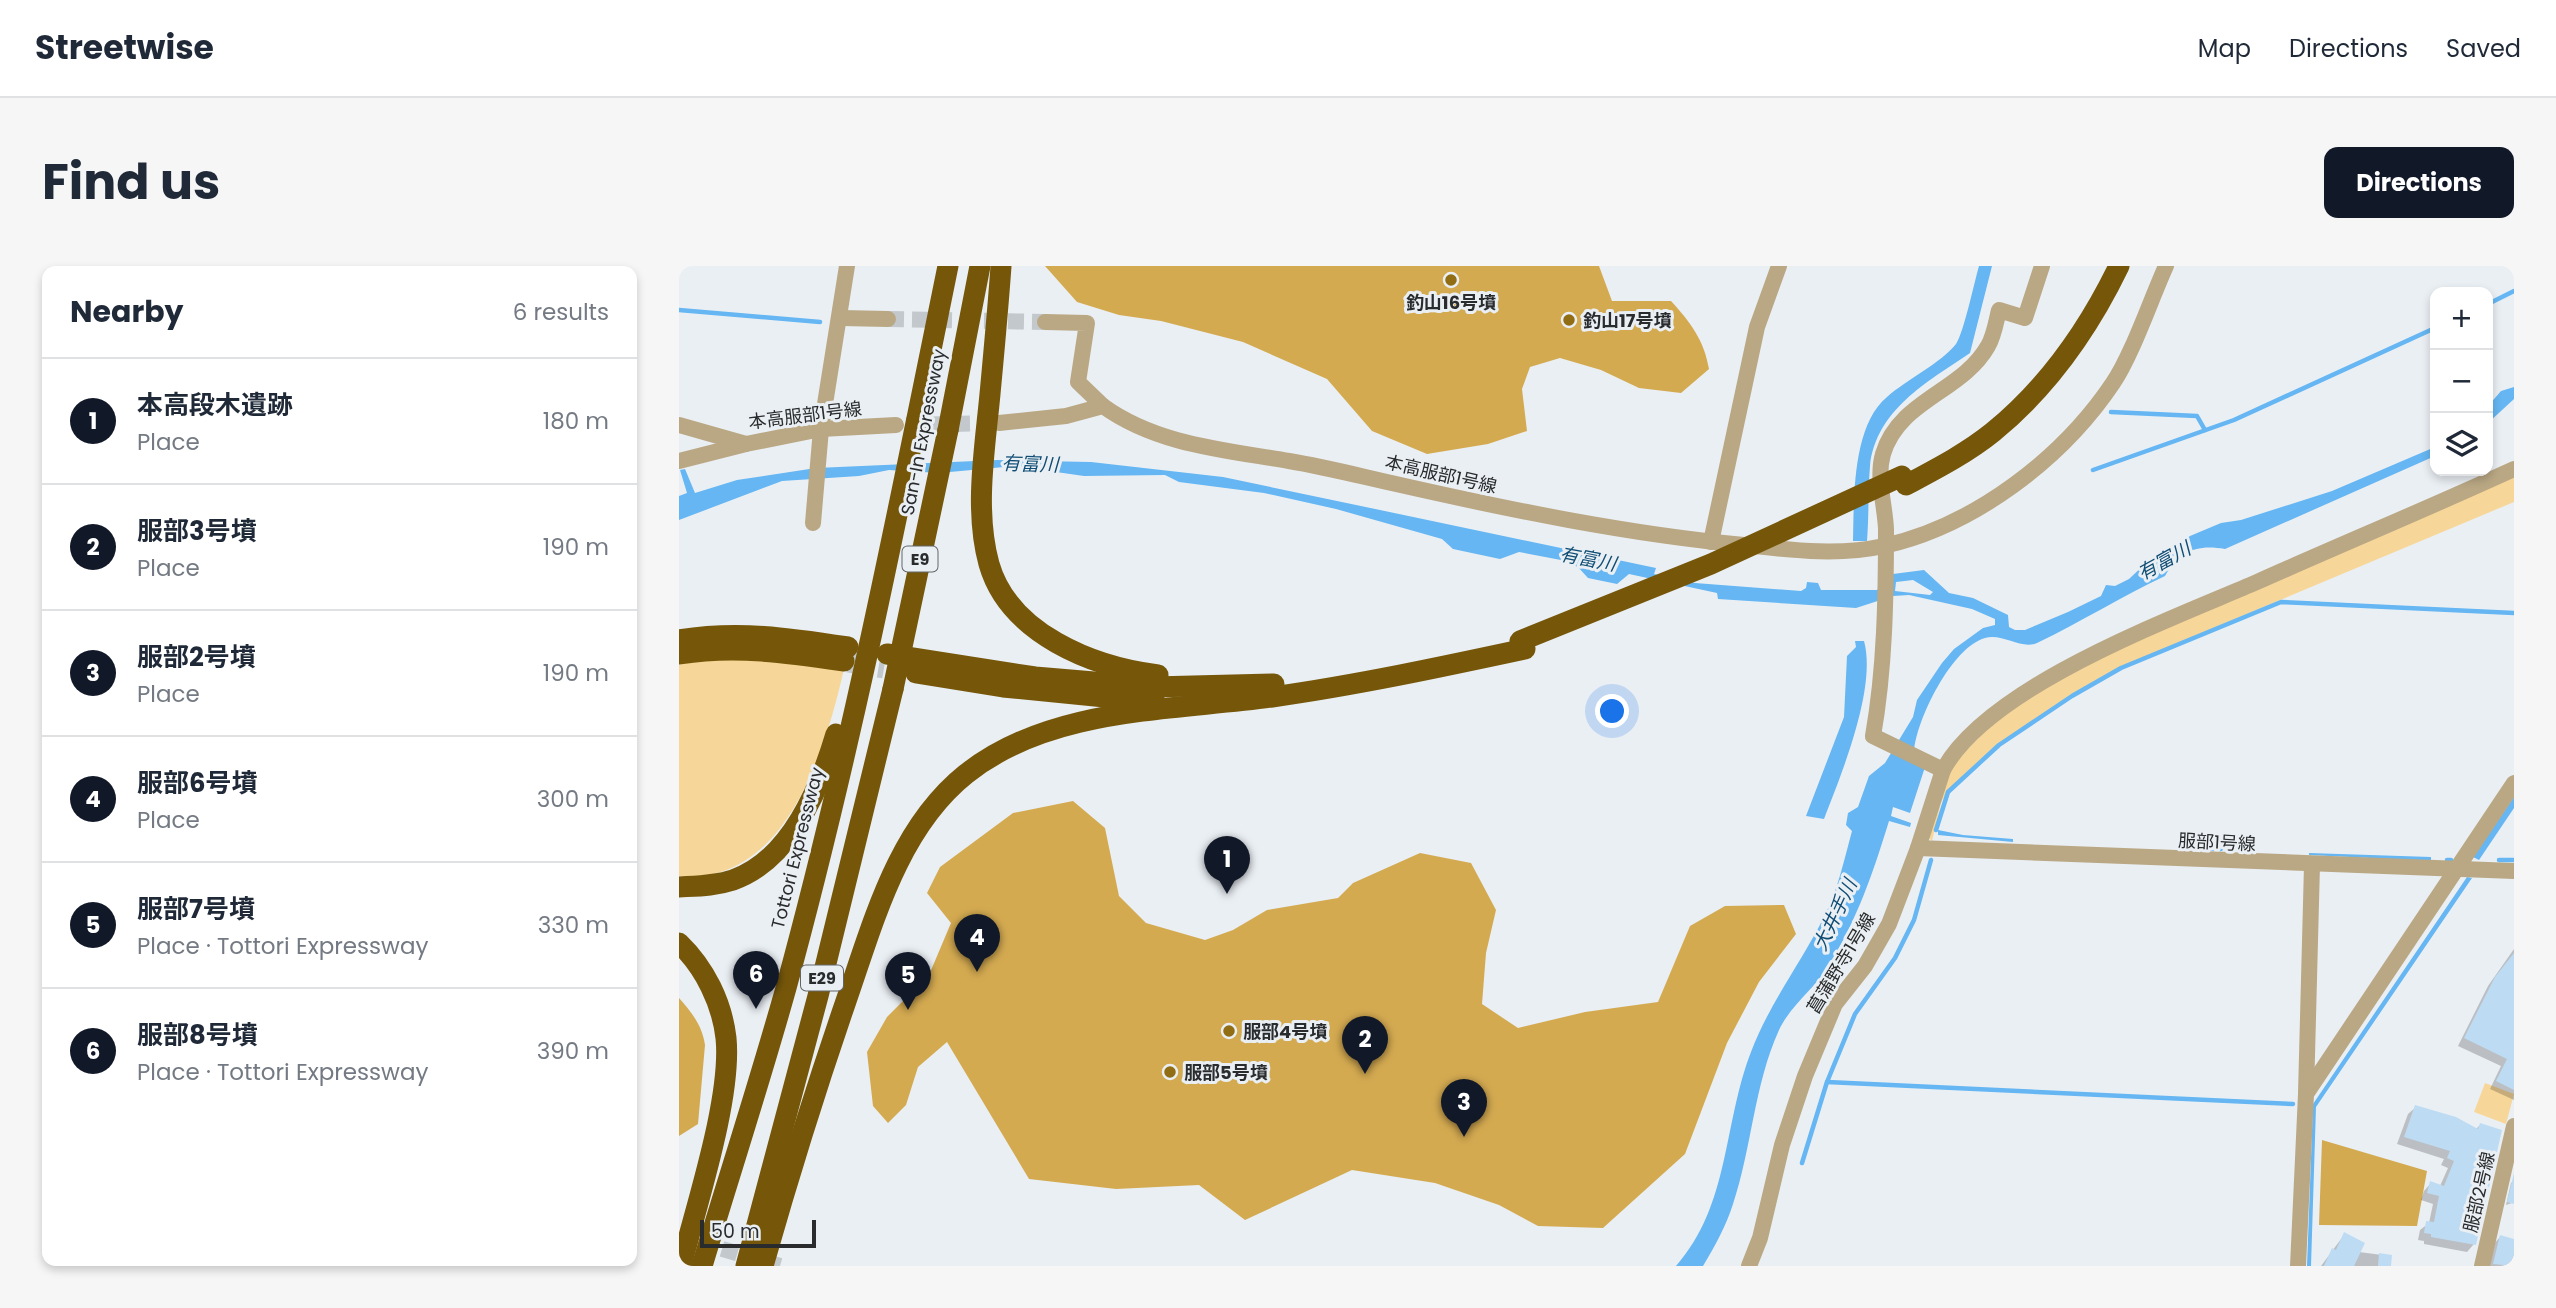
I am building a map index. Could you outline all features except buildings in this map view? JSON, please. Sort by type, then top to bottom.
[{"type":"highway","name":"San-In Expressway","points":[[859,681],[897,517],[905,428],[948,266]]},
{"type":"highway","name":"San-In Expressway","points":[[893,689],[980,266]]},
{"type":"highway","points":[[1001,266],[993,426],[983,513],[989,564],[1005,595],[1025,619],[1054,643],[1098,661],[1142,673],[1272,684]]},
{"type":"highway","points":[[1904,481],[1953,449],[2013,400],[2050,359],[2076,324],[2108,266]]},
{"type":"highway","points":[[763,1266],[797,1147],[861,958],[904,853],[926,816],[967,773],[1042,733],[1102,719],[1389,679],[1523,645],[1904,481],[1959,456],[1993,432],[2021,406],[2085,328],[2119,266]]},
{"type":"highway","points":[[679,887],[717,884],[745,875],[772,854],[793,830],[815,790],[834,742],[877,608]]},
{"type":"highway","points":[[679,640],[714,634],[757,634],[846,654],[775,650],[708,650],[679,654]]},
{"type":"highway","points":[[1189,705],[1003,687],[886,661],[1153,687],[1272,684],[1385,671],[1523,645]]},
{"type":"highway","name":"Tottori Expressway","points":[[702,1266],[786,987],[859,681]]},
{"type":"highway","name":"E29","points":[[747,1266],[818,996],[893,689]]},
{"type":"highway","points":[[679,943],[704,975],[718,1001],[726,1039],[718,1110],[681,1266]]},
{"type":"street","points":[[813,523],[821,429],[841,318],[847,266]]},
{"type":"street","points":[[1711,542],[1756,327],[1779,266]]},
{"type":"street","points":[[1939,768],[1873,736],[1881,691],[1885,551],[1880,474],[1889,438],[1901,419],[1977,362],[1990,344],[1999,310],[2025,318],[2042,266]]},
{"type":"street","name":"本高服部1号線","points":[[1045,322],[1087,323],[1078,382],[1103,406],[1139,428],[1177,441],[1305,464],[1509,509],[1711,542],[1835,552],[1885,551],[1977,509],[2022,478],[2063,443],[2114,382],[2166,266]]},
{"type":"street","points":[[841,318],[888,319]]},
{"type":"street","points":[[993,426],[1066,416],[1103,406]]},
{"type":"street","name":"本高服部1号線","points":[[679,425],[746,444],[821,429],[905,428]]},
{"type":"street","points":[[679,461],[746,444]]},
{"type":"street","name":"菖蒲野寺1号線","points":[[1749,1266],[1760,1238],[1782,1145],[1805,1076],[1835,1004],[1865,966],[1889,924],[1918,848],[1939,768],[1953,751],[1978,727],[2019,697],[2092,656],[2514,469]]},
{"type":"street","points":[[2306,1094],[2514,783]]},
{"type":"street","name":"服部1号線","points":[[1918,848],[2514,871]]},
{"type":"street","points":[[2298,1266],[2312,865]]},
{"type":"street","name":"服部2号線","points":[[2483,1265],[2514,1126]]},
{"type":"shaded area","points":[[1045,266],[1599,266],[1612,301],[1671,301],[1696,332],[1709,369],[1681,393],[1639,388],[1601,370],[1560,358],[1530,367],[1522,389],[1527,431],[1488,444],[1427,454],[1372,431],[1327,379],[1243,342],[1161,321],[1119,315],[1077,302]]},
{"type":"shaded area","points":[[2514,473],[2514,502],[2120,667],[2070,695],[1996,745],[1947,791],[1941,803],[1932,841],[1928,837],[1948,769],[2000,716],[2081,666]]},
{"type":"shaded area","points":[[728,657],[844,669],[825,738],[811,774],[794,807],[773,837],[747,860],[716,873],[679,876],[679,665],[700,659]]},
{"type":"shaded area","points":[[1073,801],[1105,828],[1119,896],[1146,923],[1205,940],[1233,930],[1267,910],[1338,898],[1353,883],[1420,853],[1471,863],[1496,910],[1486,953],[1482,1004],[1518,1028],[1585,1012],[1658,1002],[1690,926],[1725,906],[1784,905],[1796,934],[1759,982],[1727,1043],[1685,1154],[1603,1228],[1538,1226],[1499,1205],[1435,1183],[1352,1170],[1245,1220],[1199,1185],[1116,1189],[1029,1179],[947,1042],[918,1067],[906,1105],[888,1123],[873,1106],[867,1052],[887,1017],[929,975],[951,923],[927,893],[940,867],[1013,813]]},
{"type":"shaded area","points":[[679,998],[696,1020],[705,1045],[698,1124],[679,1136]]},
{"type":"shaded area","points":[[2485,1083],[2514,1094],[2506,1124],[2474,1112]]},
{"type":"shaded area","points":[[2322,1140],[2427,1171],[2417,1226],[2319,1225]]},
{"type":"water","points":[[1979,266],[1992,266],[1970,353],[1906,399],[1882,429],[1874,446],[1870,466],[1867,541],[1853,541],[1857,464],[1867,426],[1887,397],[1942,358],[1956,344]]},
{"type":"water","points":[[2514,387],[2514,399],[2493,418],[2493,400],[2501,391]]},
{"type":"water","points":[[2430,449],[2430,458],[2225,549],[2190,551],[2170,567],[2165,576],[2037,643],[2031,645],[1985,638],[1960,655],[1938,686],[1921,722],[1914,752],[1925,767],[1910,813],[1893,807],[1891,816],[1911,823],[1910,827],[1889,821],[1848,932],[1828,967],[1779,1030],[1758,1094],[1733,1204],[1720,1236],[1703,1266],[1676,1266],[1694,1242],[1707,1217],[1723,1163],[1742,1079],[1758,1034],[1815,934],[1833,896],[1852,831],[1846,825],[1848,813],[1858,807],[1869,776],[1885,763],[1913,717],[1917,700],[1942,663],[1954,649],[1983,628],[1995,625],[1995,619],[1972,609],[1909,595],[1893,596],[1856,608],[1718,599],[1717,593],[1629,574],[1617,584],[1588,578],[1578,567],[1561,560],[1519,552],[1500,559],[1453,549],[1442,539],[1336,509],[1264,493],[1179,482],[1165,475],[1084,476],[1015,466],[939,473],[889,470],[859,476],[782,481],[679,520],[679,496],[687,493],[680,470],[685,469],[695,493],[737,480],[816,468],[998,460],[1091,462],[1223,477],[1656,568],[1654,574],[1695,583],[1801,591],[1806,588],[1807,582],[1818,583],[1821,590],[1877,590],[1893,574],[1924,570],[1949,593],[1973,598],[2008,615],[2009,627],[2015,630],[2025,630],[2101,596],[2106,585],[2115,586],[2129,579],[2146,563],[2161,557],[2190,536],[2221,523],[2241,520],[2332,491]],"holes":[[[1913,580],[1933,592],[1930,595],[1895,591],[1896,582]]]},
{"type":"water","points":[[1855,641],[1864,641],[1867,660],[1862,706],[1855,731],[1824,819],[1806,816],[1844,717],[1847,656],[1856,647]]},
{"type":"water","points":[[2514,797],[2514,808],[2479,860],[2473,857]]},
{"type":"water","points":[[1938,830],[2013,839],[2013,842],[1938,835]]},
{"type":"water","points":[[2309,855],[2431,857],[2431,861]]},
{"type":"water","points":[[2467,877],[2472,878],[2316,1107],[2311,1266],[2307,1266],[2313,1104]]},
{"type":"waterway","points":[[2493,302],[2514,291]]},
{"type":"waterway","points":[[679,310],[820,322]]},
{"type":"waterway","points":[[2093,470],[2234,420],[2430,330]]},
{"type":"waterway","points":[[2111,412],[2197,416],[2205,430]]},
{"type":"waterway","points":[[1936,830],[1948,792],[1999,745],[2072,696],[2121,668],[2281,602],[2514,613]]},
{"type":"waterway","points":[[2182,847],[2221,849]]},
{"type":"waterway","points":[[1802,1163],[1827,1082],[1855,1014],[1895,958],[1914,920],[1931,860]]},
{"type":"waterway","points":[[2499,860],[2514,860]]},
{"type":"waterway","points":[[1827,1082],[2293,1104]]},
{"type":"tunnel","points":[[888,319],[1045,322]]},
{"type":"tunnel","points":[[906,425],[995,423]]},
{"type":"tunnel","points":[[848,662],[884,668]]},
{"type":"tunnel","points":[[699,1242],[780,1266]]},
{"type":"place","name":"釣山16号墳","points":[[1451,280]]},
{"type":"place","name":"釣山17号墳","points":[[1569,320]]},
{"type":"place","name":"本高段木遺跡","points":[[1227,894]]},
{"type":"place","name":"服部6号墳","points":[[977,972]]},
{"type":"place","name":"服部8号墳","points":[[756,1009]]},
{"type":"place","name":"服部7号墳","points":[[908,1010]]},
{"type":"place","name":"服部4号墳","points":[[1229,1031]]},
{"type":"place","name":"服部5号墳","points":[[1170,1072]]},
{"type":"place","name":"服部3号墳","points":[[1365,1074]]},
{"type":"place","name":"服部2号墳","points":[[1464,1137]]},
{"type":"water label","name":"有富川","points":[[1030,464]]},
{"type":"water label","name":"有富川","points":[[1588,559]]},
{"type":"water label","name":"有富川","points":[[2164,561]]},
{"type":"water label","name":"大井手川","points":[[1835,915]]}]
